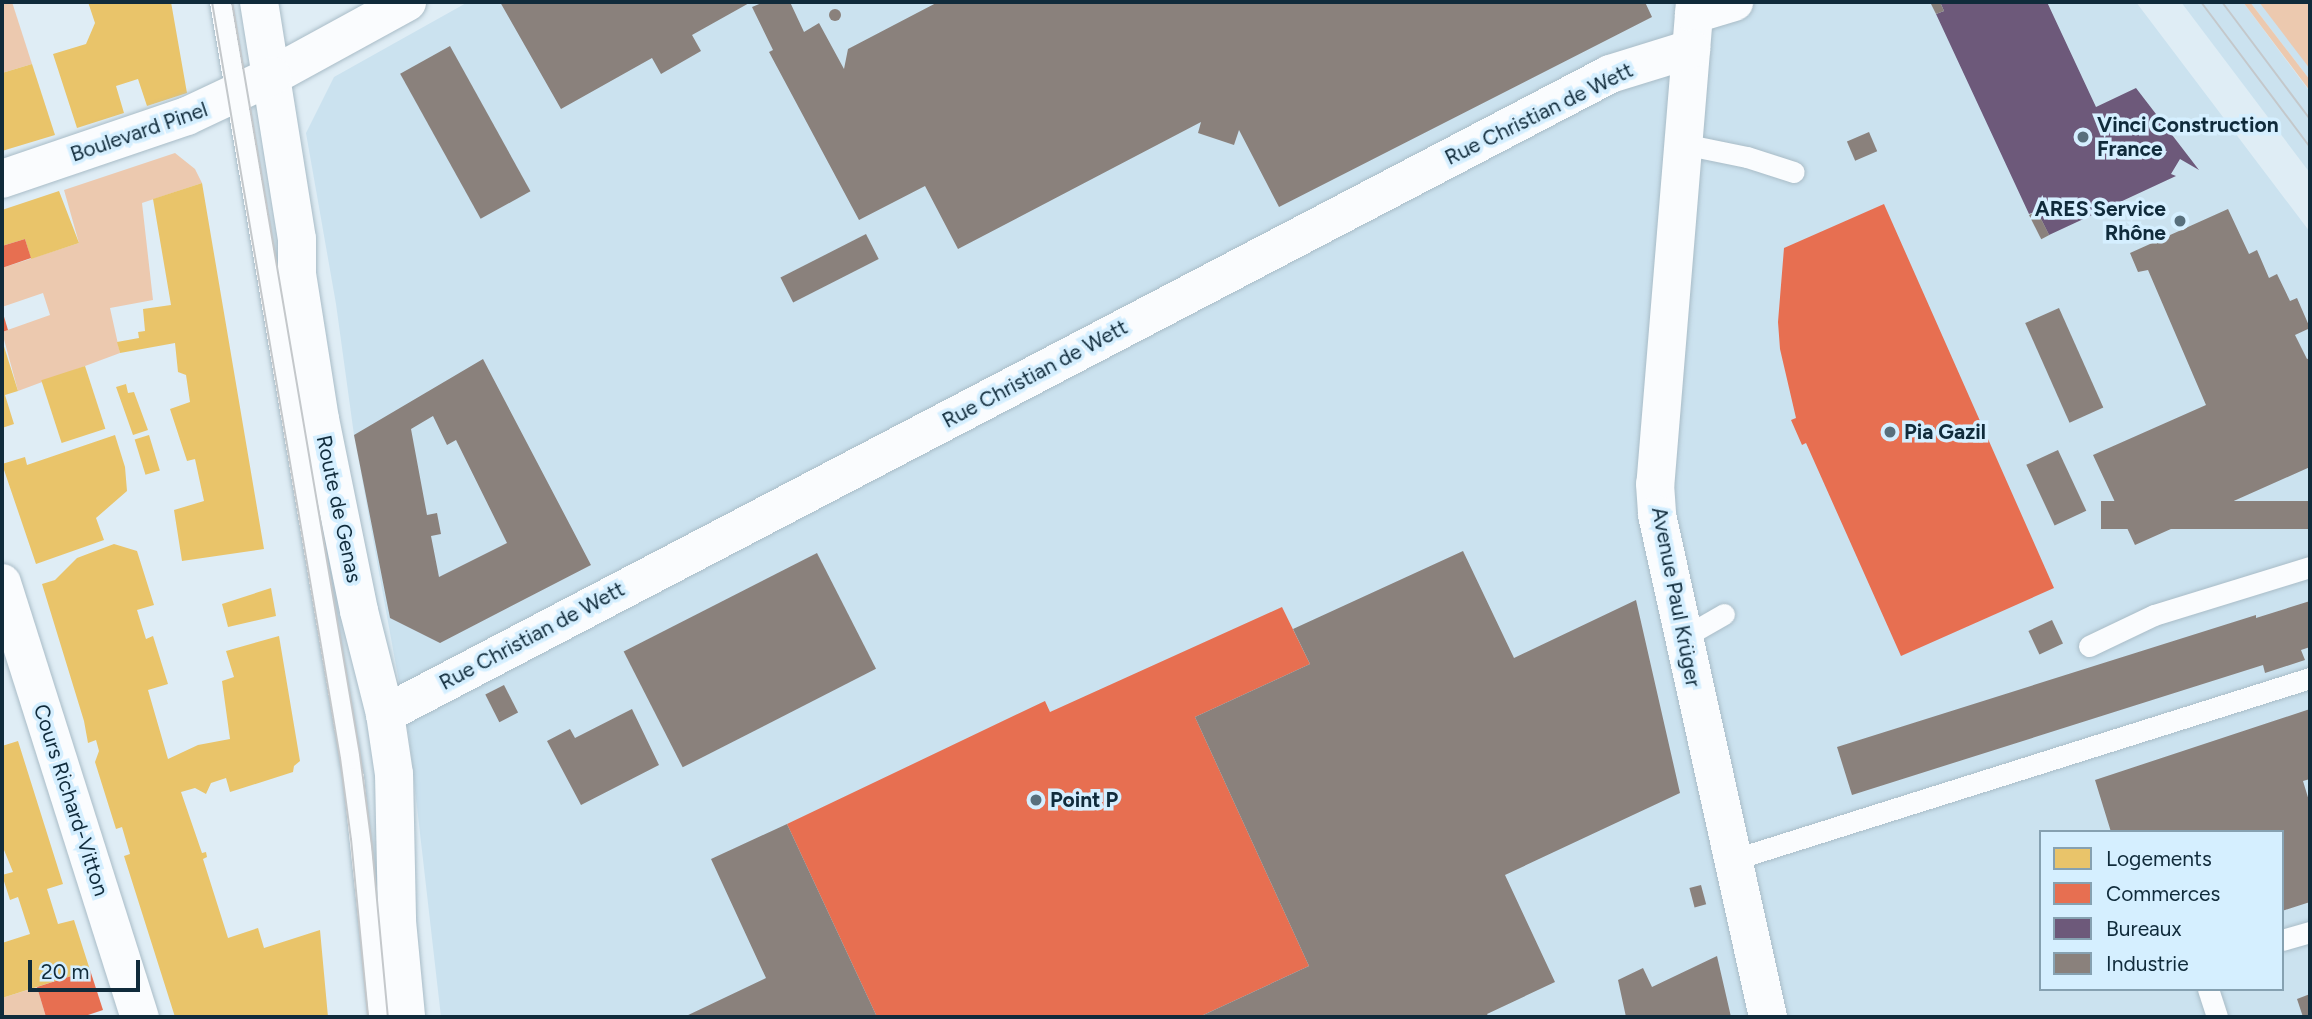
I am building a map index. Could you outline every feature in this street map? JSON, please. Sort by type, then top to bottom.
[{"type":"street","name":"Route de Genas","points":[[259,2],[297,239],[297,274],[320,419],[359,611],[385,714],[394,774],[397,921],[406,1017]]},
{"type":"street","name":"Boulevard Pinel","points":[[2,179],[187,116],[272,76],[407,2]]},
{"type":"street","name":"Rue Christian de Wett","points":[[385,714],[1610,74],[1693,22],[1734,2]]},
{"type":"street","name":"Avenue Paul Krüger","points":[[1693,22],[1655,484],[1657,515],[1768,1017]]},
{"type":"street","name":"Cours Richard-Vitton","points":[[2,583],[140,1017]]},
{"type":"lane","name":"Route de Genas","points":[[220,2],[353,778],[379,1017]]},
{"type":"lane","points":[[1683,144],[1746,157],[1794,172]]},
{"type":"lane","points":[[2089,646],[2154,615],[2310,567]]},
{"type":"lane","points":[[1684,637],[1724,614]]},
{"type":"lane","points":[[1732,860],[2310,678]]},
{"type":"lane","points":[[2284,939],[2310,932]]},
{"type":"lane","points":[[2209,991],[2217,1017]]},
{"type":"shaded area","points":[[2,2],[12,2],[32,64],[2,73]]},
{"type":"shaded area","points":[[468,2],[2136,2],[2310,232],[2310,1017],[441,1017],[409,737],[354,435],[336,304],[306,133],[334,77]]},
{"type":"shaded area","points":[[2181,2],[2243,2],[2310,92],[2310,173]]},
{"type":"shaded area","points":[[2243,2],[2250,2],[2310,80],[2310,91]]},
{"type":"shaded area","points":[[2250,2],[2310,2],[2310,80]]},
{"type":"shaded area","points":[[2259,2],[2310,2],[2310,69]]},
{"type":"shaded area","points":[[175,153],[195,169],[202,183],[142,203],[153,300],[110,308],[120,353],[18,391],[2,332],[50,315],[43,293],[2,307],[2,268],[79,243],[64,190]]},
{"type":"shaded area","points":[[37,987],[46,1017],[2,1017],[2,998]]},
{"type":"building: Logements","points":[[88,2],[171,2],[187,93],[147,106],[138,79],[116,86],[124,113],[77,128],[53,54],[86,44],[95,23]]},
{"type":"building: Logements","points":[[32,64],[55,135],[2,151],[2,73]]},
{"type":"building: Logements","points":[[202,183],[264,549],[182,561],[174,510],[204,501],[195,459],[187,461],[170,409],[190,402],[186,375],[178,372],[175,343],[120,353],[117,342],[139,338],[138,332],[145,331],[143,309],[171,305],[153,199]]},
{"type":"building: Logements","points":[[59,191],[79,243],[31,259],[25,239],[2,246],[2,210]]},
{"type":"building: Logements","points":[[2,340],[18,391],[5,395],[14,424],[2,428]]},
{"type":"building: Logements","points":[[85,366],[105,429],[62,443],[41,380]]},
{"type":"building: Logements","points":[[126,384],[128,393],[134,392],[148,430],[133,435],[116,387]]},
{"type":"building: Logements","points":[[115,435],[125,467],[127,491],[96,518],[104,540],[36,564],[2,464],[25,457],[27,465]]},
{"type":"building: Logements","points":[[149,435],[160,470],[145,475],[135,439]]},
{"type":"building: Logements","points":[[114,544],[137,551],[154,605],[137,610],[146,639],[153,636],[168,684],[148,690],[168,759],[198,745],[230,739],[222,681],[234,677],[226,651],[279,636],[300,761],[294,766],[293,772],[230,792],[226,778],[211,783],[206,794],[195,788],[181,792],[202,853],[206,852],[207,857],[203,859],[228,938],[258,928],[264,948],[320,930],[328,1017],[175,1017],[124,856],[130,854],[122,827],[116,829],[95,762],[99,751],[96,740],[88,743],[84,721],[42,584],[55,580],[77,558]]},
{"type":"building: Logements","points":[[271,588],[276,616],[228,627],[222,604]]},
{"type":"building: Logements","points":[[18,741],[63,884],[47,889],[58,924],[74,920],[90,970],[2,998],[2,943],[30,934],[18,897],[10,900],[2,875],[13,872],[2,845],[2,746]]},
{"type":"building: Commerces","name":"Pia Gazil","points":[[1884,204],[2054,588],[1901,656],[1806,443],[1802,445],[1791,420],[1796,418],[1780,349],[1778,322],[1784,248]]},
{"type":"building: Commerces","points":[[25,239],[31,258],[2,268],[2,246]]},
{"type":"building: Commerces","points":[[2,310],[8,330],[2,332]]},
{"type":"building: Commerces","name":"Point P","points":[[1282,607],[1310,664],[1195,717],[1309,966],[1199,1017],[877,1017],[787,824],[1045,701],[1050,712]]},
{"type":"building: Commerces","points":[[90,970],[103,1010],[82,1017],[46,1017],[37,987]]},
{"type":"building: Bureaux","name":"Vinci Construction France","points":[[1940,2],[2047,2],[2096,107],[2136,88],[2199,170],[2180,159],[2171,174],[2176,176],[2049,235],[2037,211],[2029,214],[1936,14],[1944,11]]},
{"type":"building: Industrie","points":[[500,2],[751,2],[692,35],[701,51],[661,74],[652,58],[561,109]]},
{"type":"building: Industrie","points":[[764,2],[790,2],[804,32],[819,23],[844,69],[848,49],[938,2],[1645,2],[1652,17],[1279,207],[1239,130],[1234,145],[1198,133],[1201,122],[958,249],[925,186],[859,220],[769,52],[773,50],[752,7]]},
{"type":"building: Industrie","points":[[1930,2],[1940,2],[1944,11],[1936,14]]},
{"type":"building: Industrie","points":[[830,10],[840,10],[840,20],[830,20]]},
{"type":"building: Industrie","points":[[450,46],[530,191],[481,219],[400,74]]},
{"type":"building: Industrie","points":[[1869,132],[1877,151],[1855,161],[1847,141]]},
{"type":"building: Industrie","points":[[2228,209],[2249,254],[2257,250],[2269,278],[2277,274],[2290,301],[2297,298],[2310,328],[2310,334],[2308,329],[2295,335],[2307,359],[2310,358],[2310,467],[2135,545],[2093,455],[2206,405],[2148,270],[2138,272],[2130,253]]},
{"type":"building: Industrie","points":[[2037,211],[2049,235],[2041,239],[2029,215]]},
{"type":"building: Industrie","points":[[866,234],[879,259],[793,303],[780,278]]},
{"type":"building: Industrie","points":[[2059,308],[2103,408],[2070,423],[2025,323]]},
{"type":"building: Industrie","points":[[483,359],[591,565],[440,643],[390,618],[354,435]],"holes":[[[433,416],[447,445],[456,440],[507,543],[439,577],[431,536],[441,534],[437,513],[427,515],[411,429]]]},
{"type":"building: Industrie","points":[[2058,450],[2086,511],[2055,526],[2026,465]]},
{"type":"building: Industrie","points":[[2101,501],[2310,501],[2310,529],[2101,529]]},
{"type":"building: Industrie","points":[[1463,551],[1514,658],[1636,600],[1680,793],[1505,875],[1555,982],[1487,1014],[1489,1017],[1199,1017],[1309,966],[1195,717],[1310,664],[1293,629]]},
{"type":"building: Industrie","points":[[817,553],[876,669],[683,767],[624,652]]},
{"type":"building: Industrie","points":[[2310,601],[2310,647],[2301,650],[2305,660],[2265,673],[2263,665],[1852,795],[1837,747],[2256,615],[2256,618]]},
{"type":"building: Industrie","points":[[2052,620],[2063,644],[2039,655],[2028,631]]},
{"type":"building: Industrie","points":[[504,685],[518,713],[499,722],[485,695]]},
{"type":"building: Industrie","points":[[632,709],[659,765],[581,805],[547,741],[570,729],[575,738]]},
{"type":"building: Industrie","points":[[2310,709],[2310,779],[2303,781],[2310,804],[2310,902],[2284,910],[2284,830],[2110,830],[2095,780]]},
{"type":"building: Industrie","points":[[787,824],[877,1017],[684,1017],[766,978],[711,859]]},
{"type":"building: Industrie","points":[[1701,885],[1706,904],[1695,907],[1689,888]]},
{"type":"building: Industrie","points":[[1717,956],[1731,1017],[1626,1017],[1618,980],[1643,968],[1652,987]]},
{"type":"building: Industrie","points":[[2310,994],[2310,1017],[2303,1017],[2297,999]]},
{"type":"tram line","points":[[212,2],[340,758],[351,839],[368,1017]]},
{"type":"tram line","points":[[232,2],[360,755],[372,846],[388,1017]]},
{"type":"tram line","points":[[2201,2],[2310,147]]},
{"type":"tram line","points":[[2222,2],[2310,119]]},
{"type":"place","name":"Vinci Construction France","points":[[2083,137]]},
{"type":"place","name":"ARES Service Rhône","points":[[2180,221]]},
{"type":"place","name":"Pia Gazil","points":[[1890,432]]},
{"type":"place","name":"Point P","points":[[1036,800]]}]
